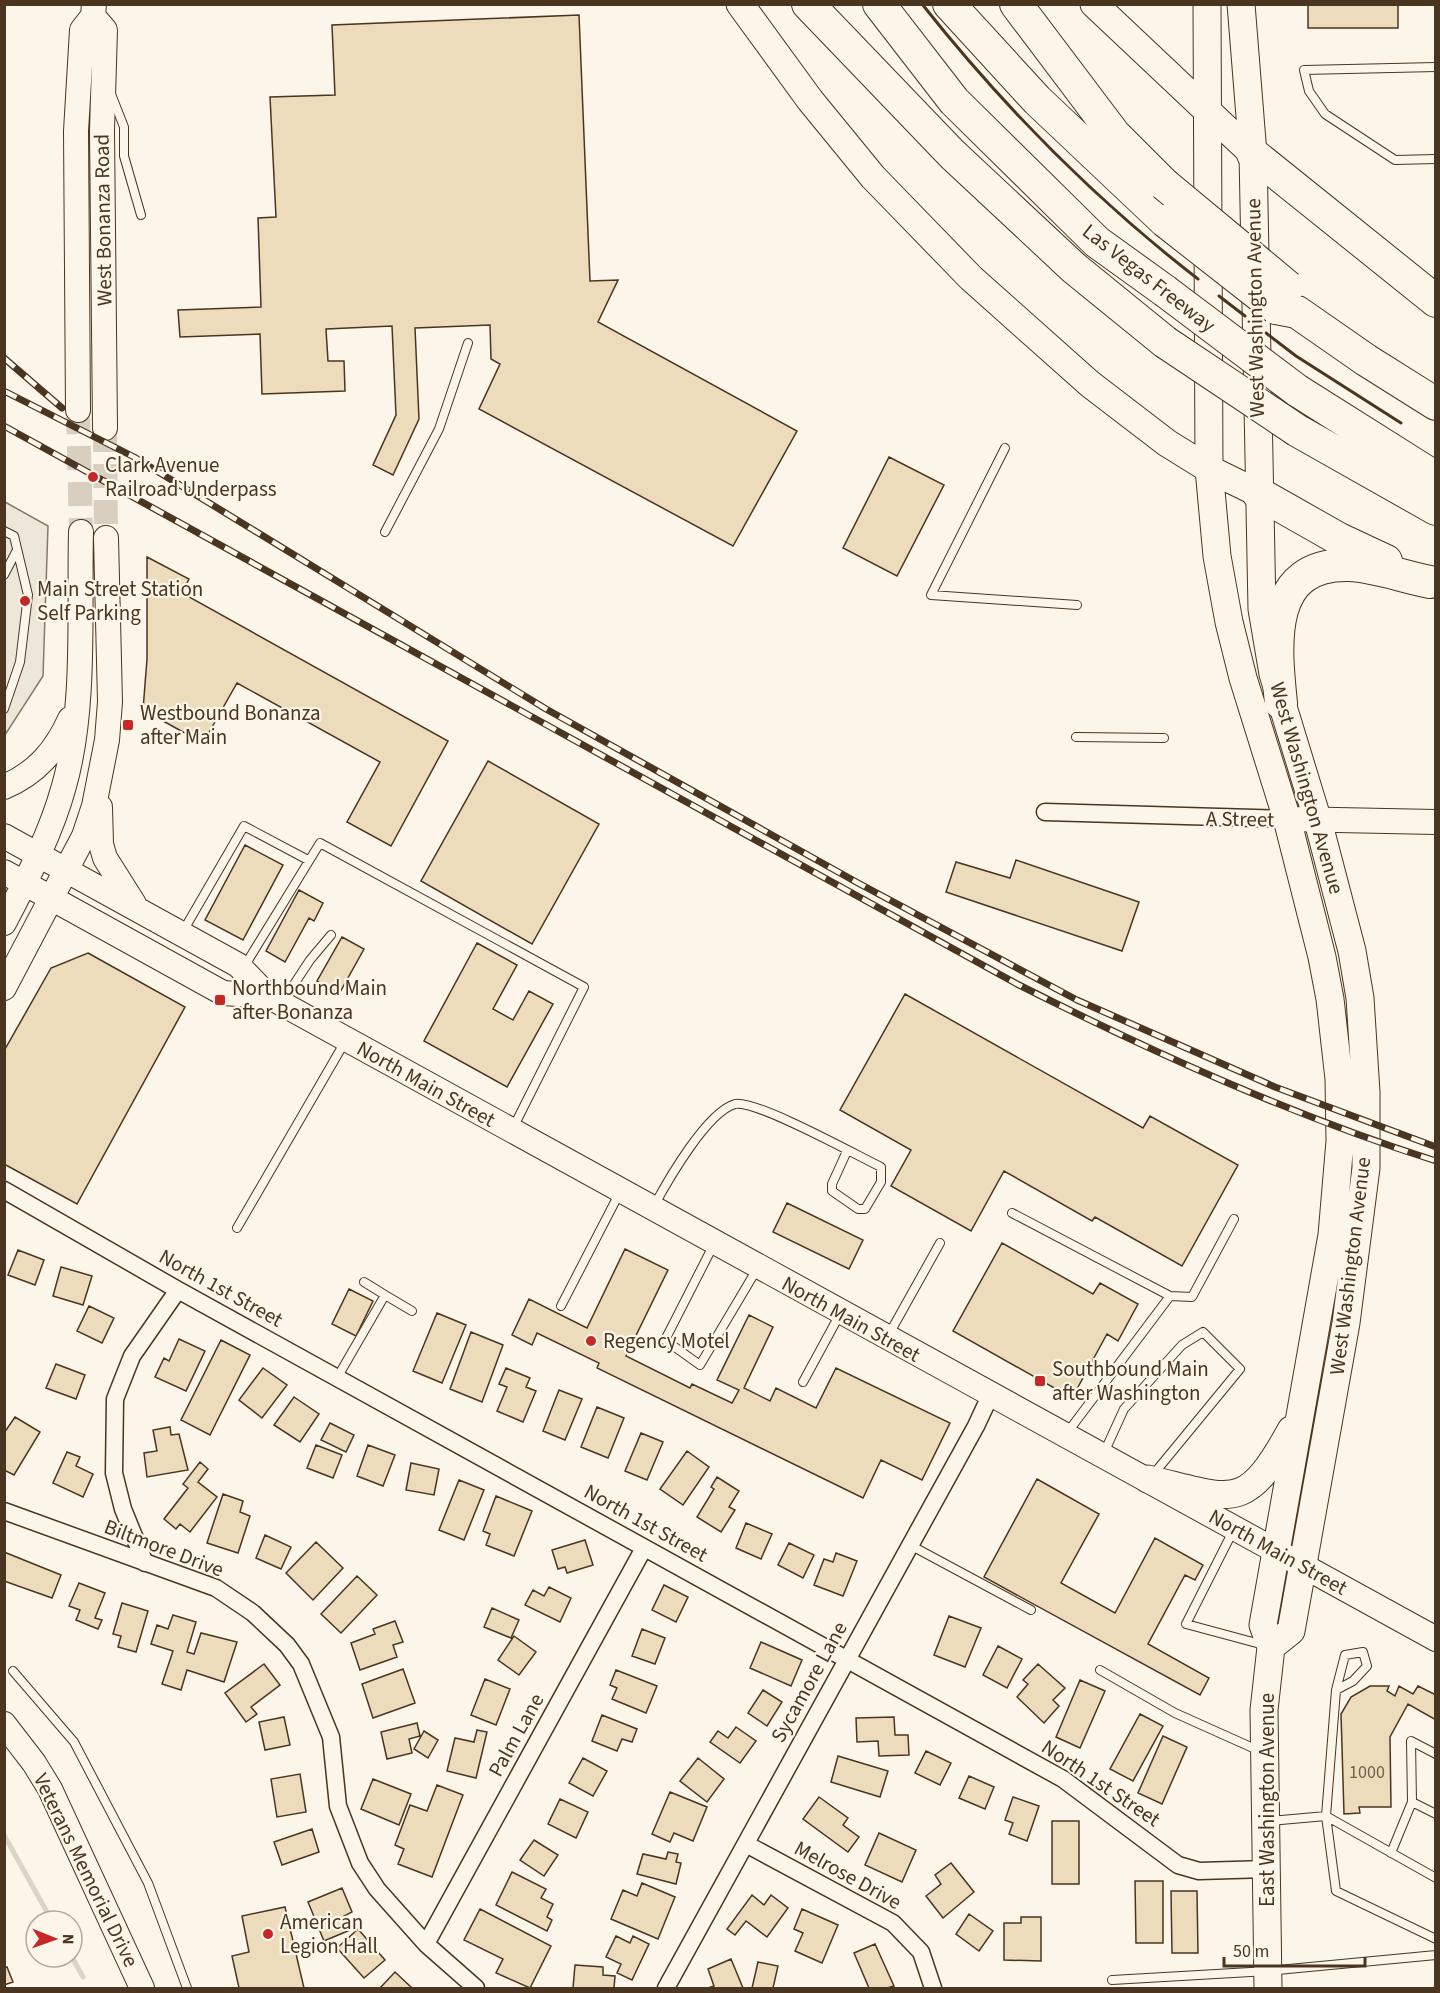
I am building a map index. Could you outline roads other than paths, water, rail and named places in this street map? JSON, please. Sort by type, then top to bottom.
[{"type":"highway","points":[[808,4],[952,154],[1074,268],[1166,342],[1298,431],[1436,509]]},
{"type":"highway","name":"Las Vegas Freeway","points":[[879,4],[954,102],[1097,242],[1298,392],[1436,478]]},
{"type":"highway","points":[[949,4],[1037,100],[1165,221],[1276,308],[1297,312],[1366,360],[1436,404]]},
{"type":"highway","points":[[1017,4],[1114,134],[1164,184],[1288,287],[1297,312]]},
{"type":"highway","points":[[1253,154],[1436,301]]},
{"type":"highway","points":[[1258,493],[1339,539],[1433,584]]},
{"type":"highway","points":[[1281,703],[1277,657],[1278,625],[1283,606],[1293,586],[1314,570],[1329,566],[1352,565],[1433,584]]},
{"type":"main road","points":[[740,4],[810,100],[873,177],[971,278],[1090,384],[1167,443],[1209,469],[1258,493]]},
{"type":"main road","points":[[1094,4],[1253,154]]},
{"type":"main road","name":"West Washington Avenue","points":[[1208,4],[1209,469],[1217,556],[1229,622],[1246,689],[1287,819],[1326,978],[1339,1090],[1340,1141],[1332,1235],[1275,1551]]},
{"type":"main road","name":"West Washington Avenue","points":[[1241,4],[1253,154],[1258,493],[1263,609],[1273,674],[1318,821],[1349,940],[1360,998],[1366,1092],[1366,1168],[1346,1323],[1303,1565]]},
{"type":"main road","name":"West Bonanza Road","points":[[93,10],[105,30],[103,76],[105,428]]},
{"type":"main road","name":"West Bonanza Road","points":[[78,410],[76,131],[82,30],[93,10]]},
{"type":"main road","points":[[4,923],[31,869],[64,786],[77,704],[81,532]]},
{"type":"main road","points":[[106,538],[110,702],[99,787],[100,844],[113,874],[136,908]]},
{"type":"main road","points":[[4,787],[17,781],[51,754],[77,704]]},
{"type":"main road","points":[[4,988],[84,836],[99,787]]},
{"type":"main road","name":"A Street","points":[[1287,819],[1436,822]]},
{"type":"main road","name":"North Main Street","points":[[4,836],[31,869],[59,884],[223,993],[275,1000]]},
{"type":"main road","name":"North Main Street","points":[[4,872],[31,869],[59,884],[136,908],[242,969],[275,1000],[346,1040],[887,1340],[1148,1479],[1436,1639]]},
{"type":"main road","points":[[1148,1479],[1208,1493],[1223,1495],[1245,1492],[1261,1479],[1302,1411]]},
{"type":"main road","name":"East Washington Avenue","points":[[1268,1980],[1264,1710],[1271,1647],[1263,1625],[1275,1551]]},
{"type":"main road","points":[[1271,1647],[1290,1631],[1303,1565]]},
{"type":"main road","name":"Veterans Memorial Drive","points":[[4,1724],[34,1762],[50,1789],[142,1989]]},
{"type":"street","name":"A Street","points":[[1045,812],[1287,819]]},
{"type":"street","name":"North 1st Street","points":[[4,1190],[178,1290],[1063,1779],[1178,1865],[1199,1871],[1267,1869]]},
{"type":"street","points":[[145,1563],[123,1509],[114,1473],[115,1399],[132,1356],[178,1290]]},
{"type":"street","name":"Sycamore Lane","points":[[666,1989],[976,1426],[990,1396]]},
{"type":"street","name":"Biltmore Drive","points":[[4,1511],[216,1588],[253,1613],[294,1654],[301,1664],[331,1737],[338,1806],[360,1863],[377,1889],[426,1944],[476,1989]]},
{"type":"street","name":"Palm Lane","points":[[426,1944],[644,1548]]},
{"type":"street","name":"Melrose Drive","points":[[746,1844],[893,1923],[921,1952],[933,1989]]},
{"type":"lane","points":[[1436,67],[1304,70],[1309,91],[1325,114],[1395,160],[1436,159]]},
{"type":"lane","points":[[103,76],[124,128],[124,156],[141,215]]},
{"type":"lane","points":[[384,532],[439,429],[468,343]]},
{"type":"lane","points":[[1005,448],[931,595],[1077,605]]},
{"type":"lane","points":[[4,531],[14,536],[28,595],[20,662],[4,709]]},
{"type":"lane","points":[[4,575],[17,550]]},
{"type":"lane","points":[[1076,737],[1164,738]]},
{"type":"lane","points":[[181,933],[244,826],[308,860]]},
{"type":"lane","points":[[242,969],[317,844],[322,843],[584,987],[512,1131]]},
{"type":"lane","points":[[275,1000],[331,935]]},
{"type":"lane","points":[[237,1228],[346,1040]]},
{"type":"lane","points":[[652,1209],[674,1169],[717,1115],[736,1103],[757,1106],[881,1167],[881,1182],[865,1209],[858,1209],[832,1191],[832,1185],[847,1151]]},
{"type":"lane","points":[[561,1306],[621,1192]]},
{"type":"lane","points":[[1012,1213],[1170,1296],[1192,1297],[1234,1219]]},
{"type":"lane","points":[[887,1340],[940,1243]]},
{"type":"lane","points":[[714,1244],[664,1340],[700,1365],[758,1268]]},
{"type":"lane","points":[[364,1282],[412,1311]]},
{"type":"lane","points":[[337,1378],[385,1295]]},
{"type":"lane","points":[[1065,1436],[1170,1296]]},
{"type":"lane","points":[[803,1382],[840,1314]]},
{"type":"lane","points":[[1102,1455],[1124,1409],[1182,1345],[1203,1332],[1240,1369],[1148,1479]]},
{"type":"lane","points":[[1235,1528],[1186,1624],[1271,1647]]},
{"type":"lane","points":[[910,1545],[1031,1610]]},
{"type":"lane","points":[[1336,1690],[1353,1681],[1367,1666],[1364,1652],[1345,1655],[1336,1690],[1326,1816],[1336,1891],[1436,1939]]},
{"type":"lane","points":[[1100,1670],[1175,1713],[1265,1754]]},
{"type":"lane","points":[[13,1671],[74,1742],[148,1883],[187,1989]]},
{"type":"lane","points":[[1391,1852],[1412,1802],[1412,1741],[1436,1754]]},
{"type":"lane","points":[[1412,1802],[1436,1814]]},
{"type":"lane","points":[[1266,1821],[1326,1816],[1436,1878]]},
{"type":"lane","points":[[1112,1980],[1268,1980],[1436,1955]]},
{"type":"waterway","points":[[4,1835],[45,1909]]},
{"type":"waterway","points":[[79,1969],[83,1977]]},
{"type":"tunnel","points":[[78,410],[81,532]]},
{"type":"tunnel","points":[[105,428],[106,538]]},
{"type":"railway","points":[[4,358],[62,408]]},
{"type":"railway","points":[[4,391],[134,457],[546,709],[858,883],[1077,1000],[1275,1087],[1436,1147]]},
{"type":"railway","points":[[4,426],[1017,984],[1171,1058],[1275,1103],[1436,1161]]},
{"type":"place","name":"Clark Avenue Railroad Underpass","points":[[93,477]]},
{"type":"place","name":"Main Street Station Self Parking","points":[[25,601]]},
{"type":"place","name":"Westbound Bonanza after Main","points":[[128,725]]},
{"type":"place","name":"Northbound Main after Bonanza","points":[[220,1000]]},
{"type":"place","name":"Regency Motel","points":[[591,1341]]},
{"type":"place","name":"Southbound Main after Washington","points":[[1040,1381]]},
{"type":"place","name":"American Legion Hall","points":[[268,1934]]}]
